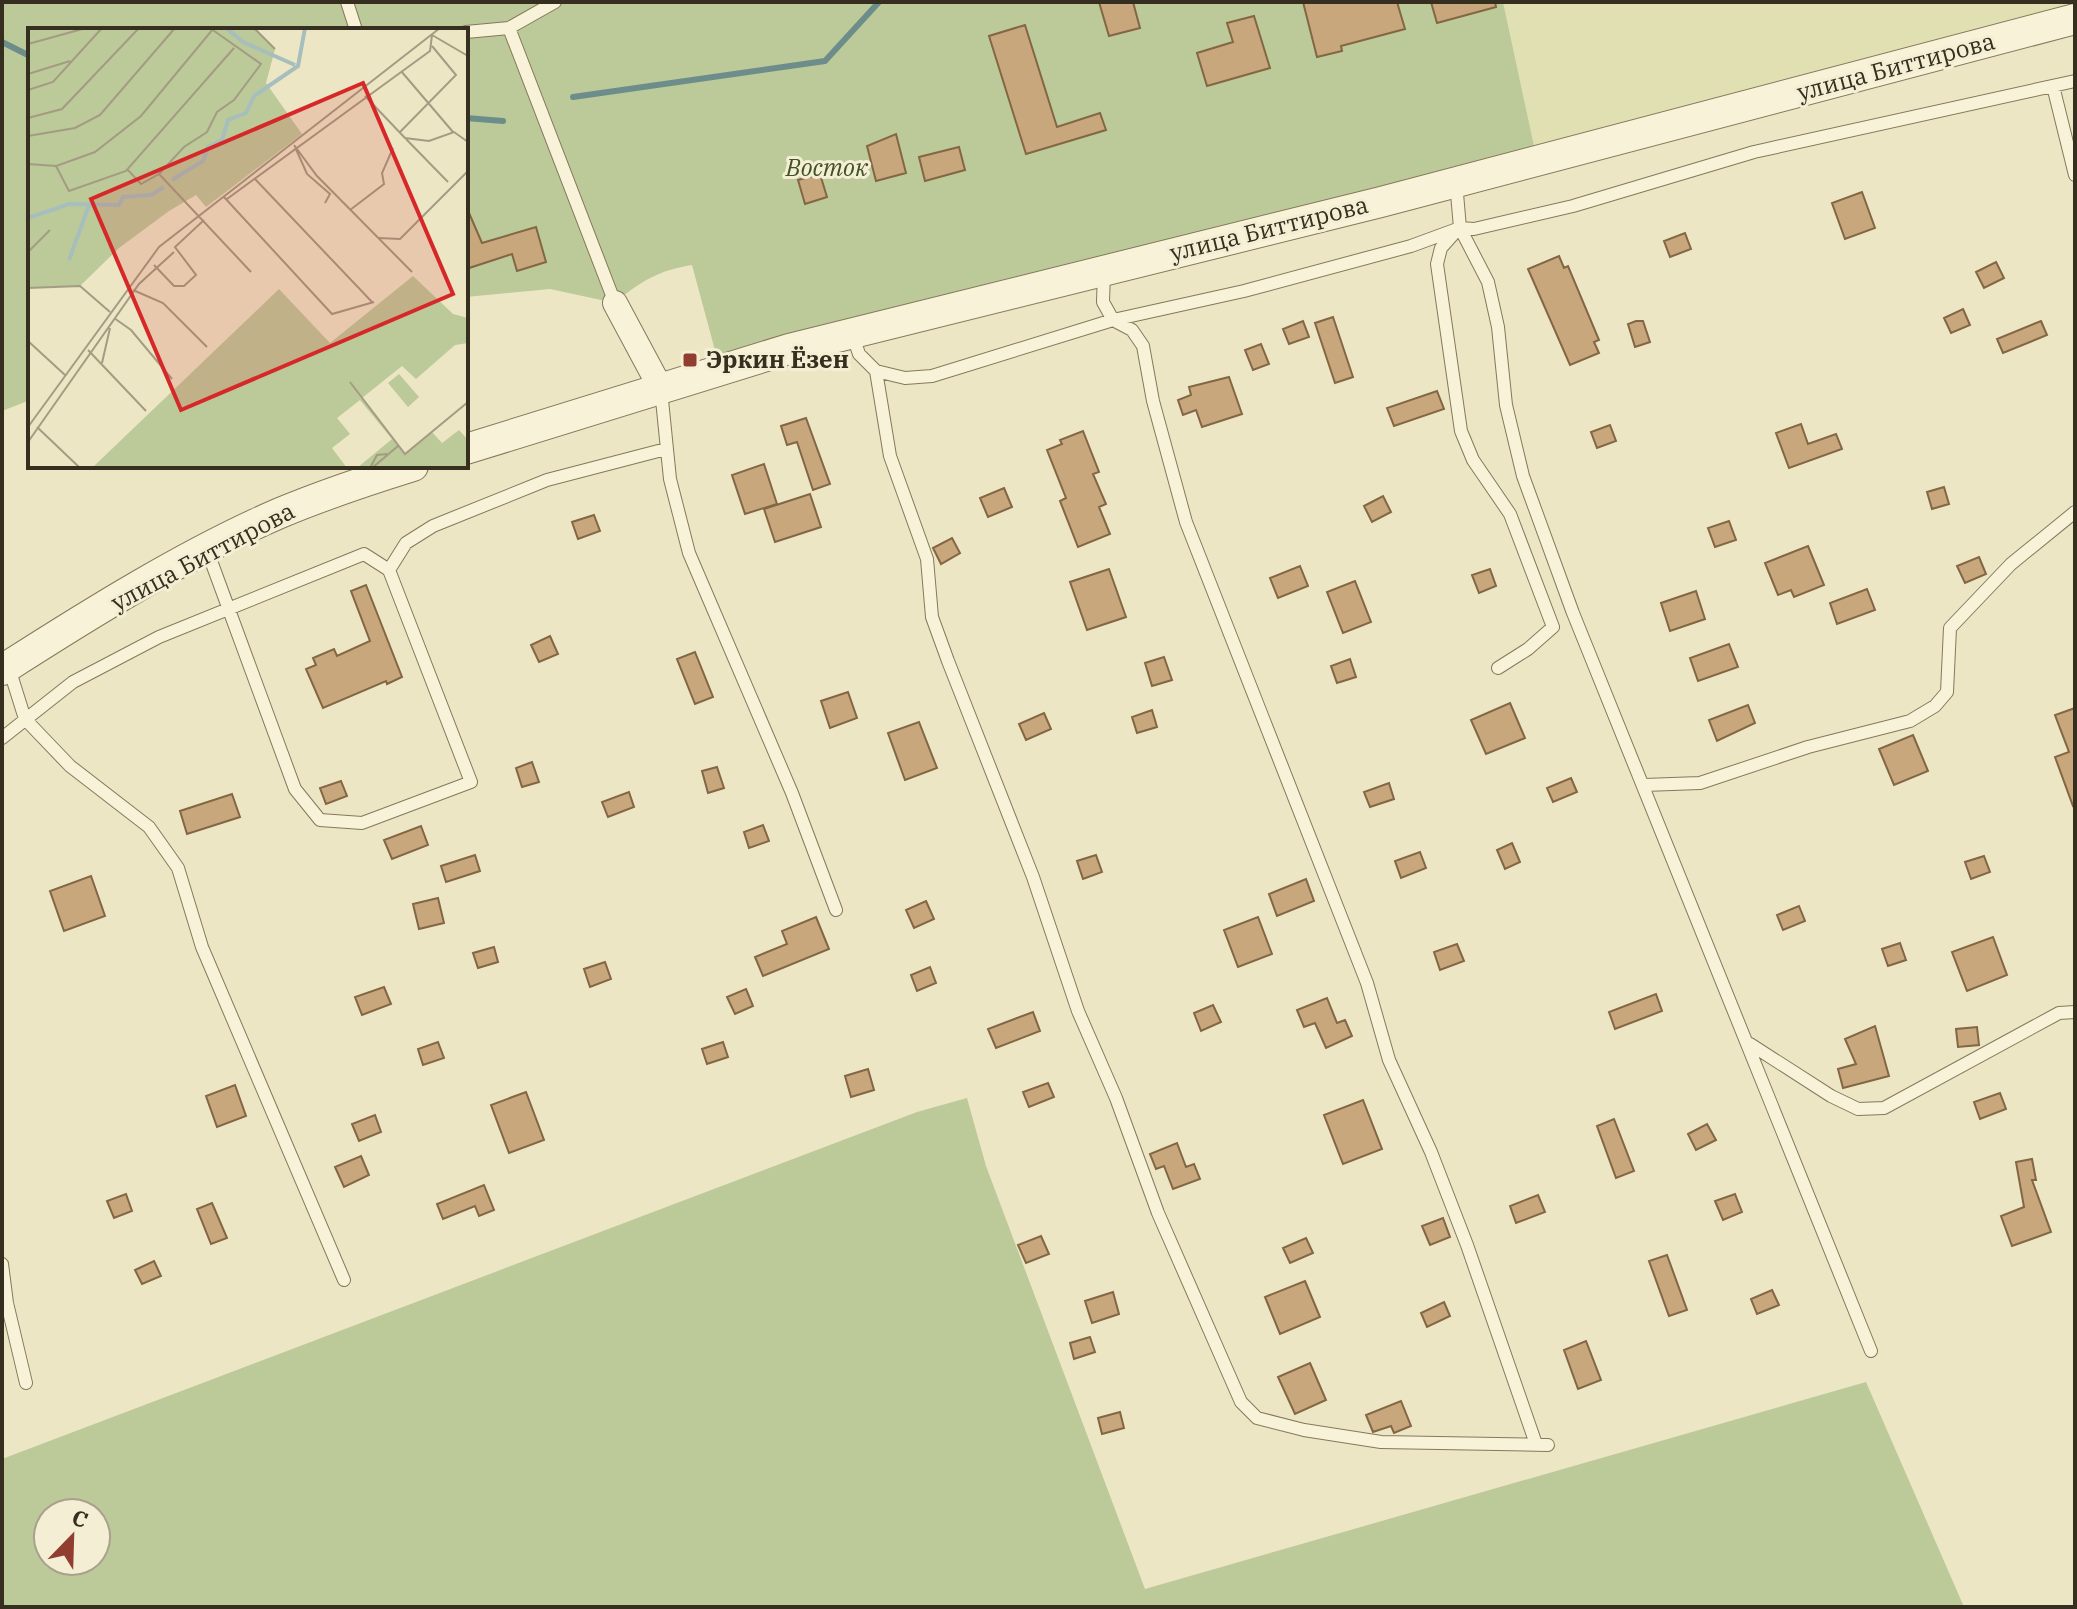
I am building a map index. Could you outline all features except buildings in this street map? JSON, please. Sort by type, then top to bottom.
[{"type":"street","name":"улица Биттирова","points":[[468,448],[660,387],[852,333],[1456,182],[2075,19]]},
{"type":"street","points":[[615,303],[660,387]]},
{"type":"street","name":"улица Биттирова","points":[[5,668],[207,550],[308,502],[407,468]]},
{"type":"lane","points":[[347,2],[355,28]]},
{"type":"lane","points":[[468,32],[509,28],[555,2]]},
{"type":"lane","points":[[509,28],[615,303]]},
{"type":"lane","points":[[852,333],[859,354],[876,371],[905,378],[932,376],[1113,320],[1244,291],[1411,246],[1460,228],[1474,229],[1573,206],[1754,152],[2075,81]]},
{"type":"lane","points":[[2053,86],[2075,175]]},
{"type":"lane","points":[[1456,182],[1460,228],[1488,282],[1498,327],[1506,405],[1523,476],[1573,613],[1750,1044],[1871,1351]]},
{"type":"lane","points":[[1460,228],[1441,248],[1437,264],[1461,431],[1473,460],[1510,514],[1553,627],[1528,649],[1498,668]]},
{"type":"lane","points":[[876,371],[890,456],[927,559],[932,617],[937,632],[1033,877],[1078,1011],[1116,1098],[1158,1213],[1241,1402],[1257,1418],[1304,1430],[1381,1442],[1542,1444],[1431,1152],[1389,1060],[1367,983],[1186,522],[1153,401],[1143,346],[1132,330],[1113,320],[1103,302],[1104,270]]},
{"type":"lane","points":[[660,387],[677,515],[689,553],[792,793],[836,910]]},
{"type":"lane","points":[[389,570],[406,543],[433,526],[547,480],[666,449]]},
{"type":"lane","points":[[1644,785],[1700,783],[1808,747],[1910,721],[1935,706],[1947,692],[1950,678],[1950,628],[2011,564],[2075,512]]},
{"type":"lane","points":[[2,738],[73,682],[159,637],[228,610],[364,554],[389,570],[471,782],[362,823],[320,820],[295,789],[228,610],[207,550]]},
{"type":"lane","points":[[5,668],[25,719],[70,766],[149,827],[178,868],[202,947],[344,1280]]},
{"type":"lane","points":[[1750,1044],[1844,1103],[1858,1109],[1884,1108],[2059,1013],[2075,1012]]},
{"type":"lane","points":[[2,1264],[7,1303],[26,1383]]},
{"type":"green space","name":"Восток","points":[[2,2],[1503,2],[1537,160],[720,369],[692,265],[651,278],[615,303],[550,289],[468,297],[468,28],[28,28],[28,401],[2,411]]},
{"type":"green space","points":[[1503,2],[2075,2],[2075,19],[1537,160]]},
{"type":"green space","points":[[967,1098],[986,1166],[1145,1589],[1866,1382],[1964,1607],[2,1607],[2,1459],[917,1112]]},
{"type":"waterway","points":[[573,97],[825,61],[879,2]]},
{"type":"waterway","points":[[2,42],[28,55]]},
{"type":"waterway","points":[[468,118],[503,121]]},
{"type":"place","name":"Эркин Ёзен","points":[[690,360]]}]
